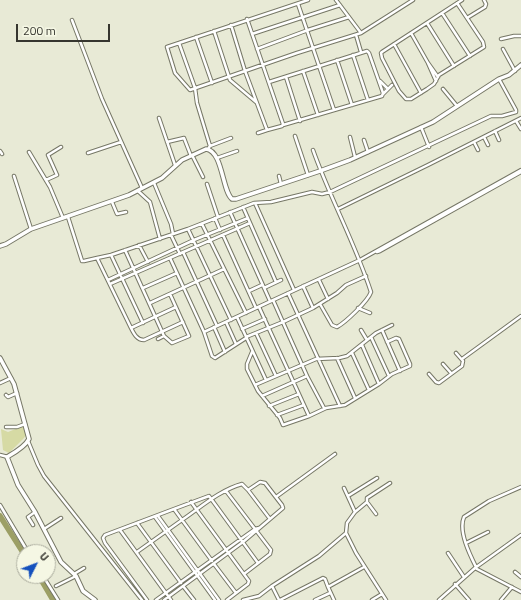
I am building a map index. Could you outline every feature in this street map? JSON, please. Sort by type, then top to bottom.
[{"type":"street","points":[[308,0],[247,19],[167,47],[175,73],[190,90],[356,35],[413,0]]},
{"type":"street","points":[[336,0],[360,33]]},
{"type":"street","points":[[457,3],[484,47],[438,77],[434,84],[421,93],[409,100],[406,99],[399,91],[381,56],[382,52],[457,3],[462,0]]},
{"type":"street","points":[[467,18],[485,7],[486,4],[484,0]]},
{"type":"street","points":[[298,4],[334,110]]},
{"type":"street","points":[[252,34],[340,5]]},
{"type":"street","points":[[442,13],[470,56]]},
{"type":"street","points":[[257,49],[349,17]]},
{"type":"street","points":[[247,19],[283,125]]},
{"type":"street","points":[[72,20],[103,100],[143,189]]},
{"type":"street","points":[[427,23],[454,66]]},
{"type":"street","points":[[231,25],[245,71],[267,130]]},
{"type":"street","points":[[214,31],[230,80],[257,102]]},
{"type":"street","points":[[411,33],[428,63],[436,81]]},
{"type":"street","points":[[356,35],[361,52]]},
{"type":"street","points":[[501,40],[514,36],[521,36]]},
{"type":"street","points":[[196,37],[212,83]]},
{"type":"street","points":[[179,43],[195,88],[197,103],[209,147],[221,166],[228,194],[232,199],[236,199],[355,158],[421,128],[514,71],[521,65]]},
{"type":"street","points":[[394,44],[421,93]]},
{"type":"street","points":[[503,49],[514,71]]},
{"type":"street","points":[[269,82],[361,52],[369,51],[383,95]]},
{"type":"street","points":[[353,55],[368,100]]},
{"type":"street","points":[[337,60],[352,105]]},
{"type":"street","points":[[428,63],[438,77]]},
{"type":"street","points":[[302,71],[318,115]]},
{"type":"street","points":[[286,77],[300,120]]},
{"type":"street","points":[[378,79],[388,89]]},
{"type":"street","points":[[29,152],[66,218],[81,259],[84,261],[111,255],[172,235],[255,202],[271,202],[312,192],[322,194],[330,192],[429,147],[491,116],[502,116],[516,112],[499,79]]},
{"type":"street","points":[[258,133],[383,95],[392,85]]},
{"type":"street","points":[[443,89],[457,106]]},
{"type":"street","points":[[159,118],[175,165]]},
{"type":"street","points":[[338,209],[521,118]]},
{"type":"street","points":[[516,121],[521,129]]},
{"type":"street","points":[[421,128],[429,147]]},
{"type":"street","points":[[495,131],[499,140]]},
{"type":"street","points":[[295,136],[308,175]]},
{"type":"street","points":[[350,137],[355,158]]},
{"type":"street","points":[[484,137],[488,145]]},
{"type":"street","points":[[167,142],[184,138],[191,156],[203,177]]},
{"type":"street","points":[[0,246],[32,229],[112,202],[143,189],[165,175],[182,160],[231,138]]},
{"type":"street","points":[[364,140],[368,152]]},
{"type":"street","points":[[88,153],[121,142]]},
{"type":"street","points":[[474,142],[478,150]]},
{"type":"street","points":[[46,180],[57,174],[48,155],[61,147]]},
{"type":"street","points":[[313,150],[320,171],[360,260],[371,294],[340,325],[334,327],[320,304]]},
{"type":"street","points":[[216,158],[237,151]]},
{"type":"street","points":[[204,332],[319,280],[376,252],[521,171]]},
{"type":"street","points":[[14,176],[32,229]]},
{"type":"street","points":[[279,176],[281,184]]},
{"type":"street","points":[[154,183],[180,254]]},
{"type":"street","points":[[207,184],[220,230]]},
{"type":"street","points":[[138,191],[150,202],[160,239]]},
{"type":"street","points":[[112,202],[116,214],[126,212]]},
{"type":"street","points":[[255,202],[294,290]]},
{"type":"street","points":[[243,207],[276,282]]},
{"type":"street","points":[[230,212],[263,286],[283,322],[307,376],[324,408]]},
{"type":"street","points":[[108,281],[194,240],[248,218]]},
{"type":"street","points":[[110,284],[250,223]]},
{"type":"street","points":[[202,224],[246,313]]},
{"type":"street","points":[[188,229],[231,320]]},
{"type":"street","points":[[223,235],[249,291],[265,319],[309,416]]},
{"type":"street","points":[[139,245],[148,262]]},
{"type":"street","points":[[125,250],[164,336],[172,343],[188,336],[188,333],[170,294]]},
{"type":"street","points":[[183,252],[216,327],[225,352]]},
{"type":"street","points":[[111,255],[143,323]]},
{"type":"street","points":[[94,258],[110,284],[136,336],[142,340],[183,322]]},
{"type":"street","points":[[170,258],[204,332],[213,357],[216,358],[246,338],[313,308],[340,292],[346,285],[366,276]]},
{"type":"street","points":[[150,303],[224,269]]},
{"type":"street","points":[[143,288],[177,274]]},
{"type":"street","points":[[249,291],[281,280]]},
{"type":"street","points":[[319,280],[328,299]]},
{"type":"street","points":[[303,286],[313,308]]},
{"type":"street","points":[[288,293],[340,406]]},
{"type":"street","points":[[131,328],[176,307]]},
{"type":"street","points":[[358,308],[370,313]]},
{"type":"street","points":[[462,359],[521,316]]},
{"type":"street","points":[[237,317],[266,380]]},
{"type":"street","points":[[242,329],[265,319]]},
{"type":"street","points":[[226,322],[236,344]]},
{"type":"street","points":[[255,385],[318,358],[345,357],[371,337],[392,325]]},
{"type":"street","points":[[361,330],[367,340]]},
{"type":"street","points":[[382,330],[400,371]]},
{"type":"street","points":[[256,333],[276,376]]},
{"type":"street","points":[[158,339],[164,336]]},
{"type":"street","points":[[371,337],[389,376]]},
{"type":"street","points":[[252,352],[246,367],[262,396],[284,425],[309,416],[324,408],[345,405],[380,384],[389,376],[409,367],[410,365],[399,339],[396,338],[387,342]]},
{"type":"street","points":[[362,345],[380,384]]},
{"type":"street","points":[[352,353],[369,390]]},
{"type":"street","points":[[429,374],[437,383],[463,364],[462,359],[456,353]]},
{"type":"street","points":[[0,358],[17,393],[28,441],[44,476],[142,600]]},
{"type":"street","points":[[337,358],[355,398]]},
{"type":"street","points":[[443,364],[451,373]]},
{"type":"street","points":[[262,396],[307,376]]},
{"type":"street","points":[[0,383],[11,378]]},
{"type":"street","points":[[6,395],[8,397],[17,393]]},
{"type":"street","points":[[270,406],[299,394]]},
{"type":"street","points":[[277,415],[304,405]]},
{"type":"street","points":[[6,427],[17,427],[25,424]]},
{"type":"street","points":[[0,455],[8,457],[28,441]]},
{"type":"street","points":[[276,497],[334,454]]},
{"type":"street","points":[[8,457],[7,458],[18,485],[35,512],[60,562],[75,575],[83,592],[95,600]]},
{"type":"street","points":[[348,496],[377,478]]},
{"type":"street","points":[[157,600],[168,595],[182,585],[242,541],[283,508],[267,485],[262,482],[248,490]]},
{"type":"street","points":[[386,600],[364,567],[346,532],[347,523],[367,502],[366,499],[390,483]]},
{"type":"street","points":[[137,552],[212,499],[242,484],[270,519]]},
{"type":"street","points":[[521,487],[489,501],[464,518],[462,522],[466,548],[476,567],[521,591]]},
{"type":"street","points":[[344,488],[355,513]]},
{"type":"street","points":[[226,491],[271,552],[244,574]]},
{"type":"street","points":[[147,600],[103,539],[105,536],[207,496],[212,499],[258,562]]},
{"type":"street","points":[[191,502],[249,582],[227,600]]},
{"type":"street","points":[[367,502],[376,514]]},
{"type":"street","points":[[0,505],[23,544]]},
{"type":"street","points":[[174,509],[236,593]]},
{"type":"street","points":[[33,525],[28,517],[35,512]]},
{"type":"street","points":[[158,516],[215,600]]},
{"type":"street","points":[[154,517],[167,531]]},
{"type":"street","points":[[43,529],[62,518]]},
{"type":"street","points":[[137,523],[194,600]]},
{"type":"street","points":[[120,530],[171,600]]},
{"type":"street","points":[[243,600],[259,596],[319,556],[346,532]]},
{"type":"street","points":[[466,543],[488,532]]},
{"type":"street","points":[[439,600],[455,584],[476,567],[521,535]]},
{"type":"street","points":[[448,553],[464,577]]},
{"type":"street","points":[[328,587],[364,567]]},
{"type":"street","points":[[56,586],[84,568]]},
{"type":"street","points":[[515,572],[521,577]]},
{"type":"street","points":[[197,573],[219,600]]},
{"type":"street","points":[[272,586],[279,600],[323,578],[325,579],[334,600]]},
{"type":"street","points":[[48,584],[58,600]]},
{"type":"street","points":[[455,584],[468,600]]},
{"type":"street","points":[[501,600],[512,587]]},
{"type":"street","points":[[315,600],[330,593]]},
{"type":"street","points":[[372,600],[382,594]]},
{"type":"street","points":[[164,600],[168,595]]},
{"type":"green space","points":[[23,426],[26,435],[24,438],[9,453],[3,450],[1,429],[8,432]]},
{"type":"waterway","points":[[0,516],[18,544]]},
{"type":"waterway","points":[[44,584],[53,600]]}]
